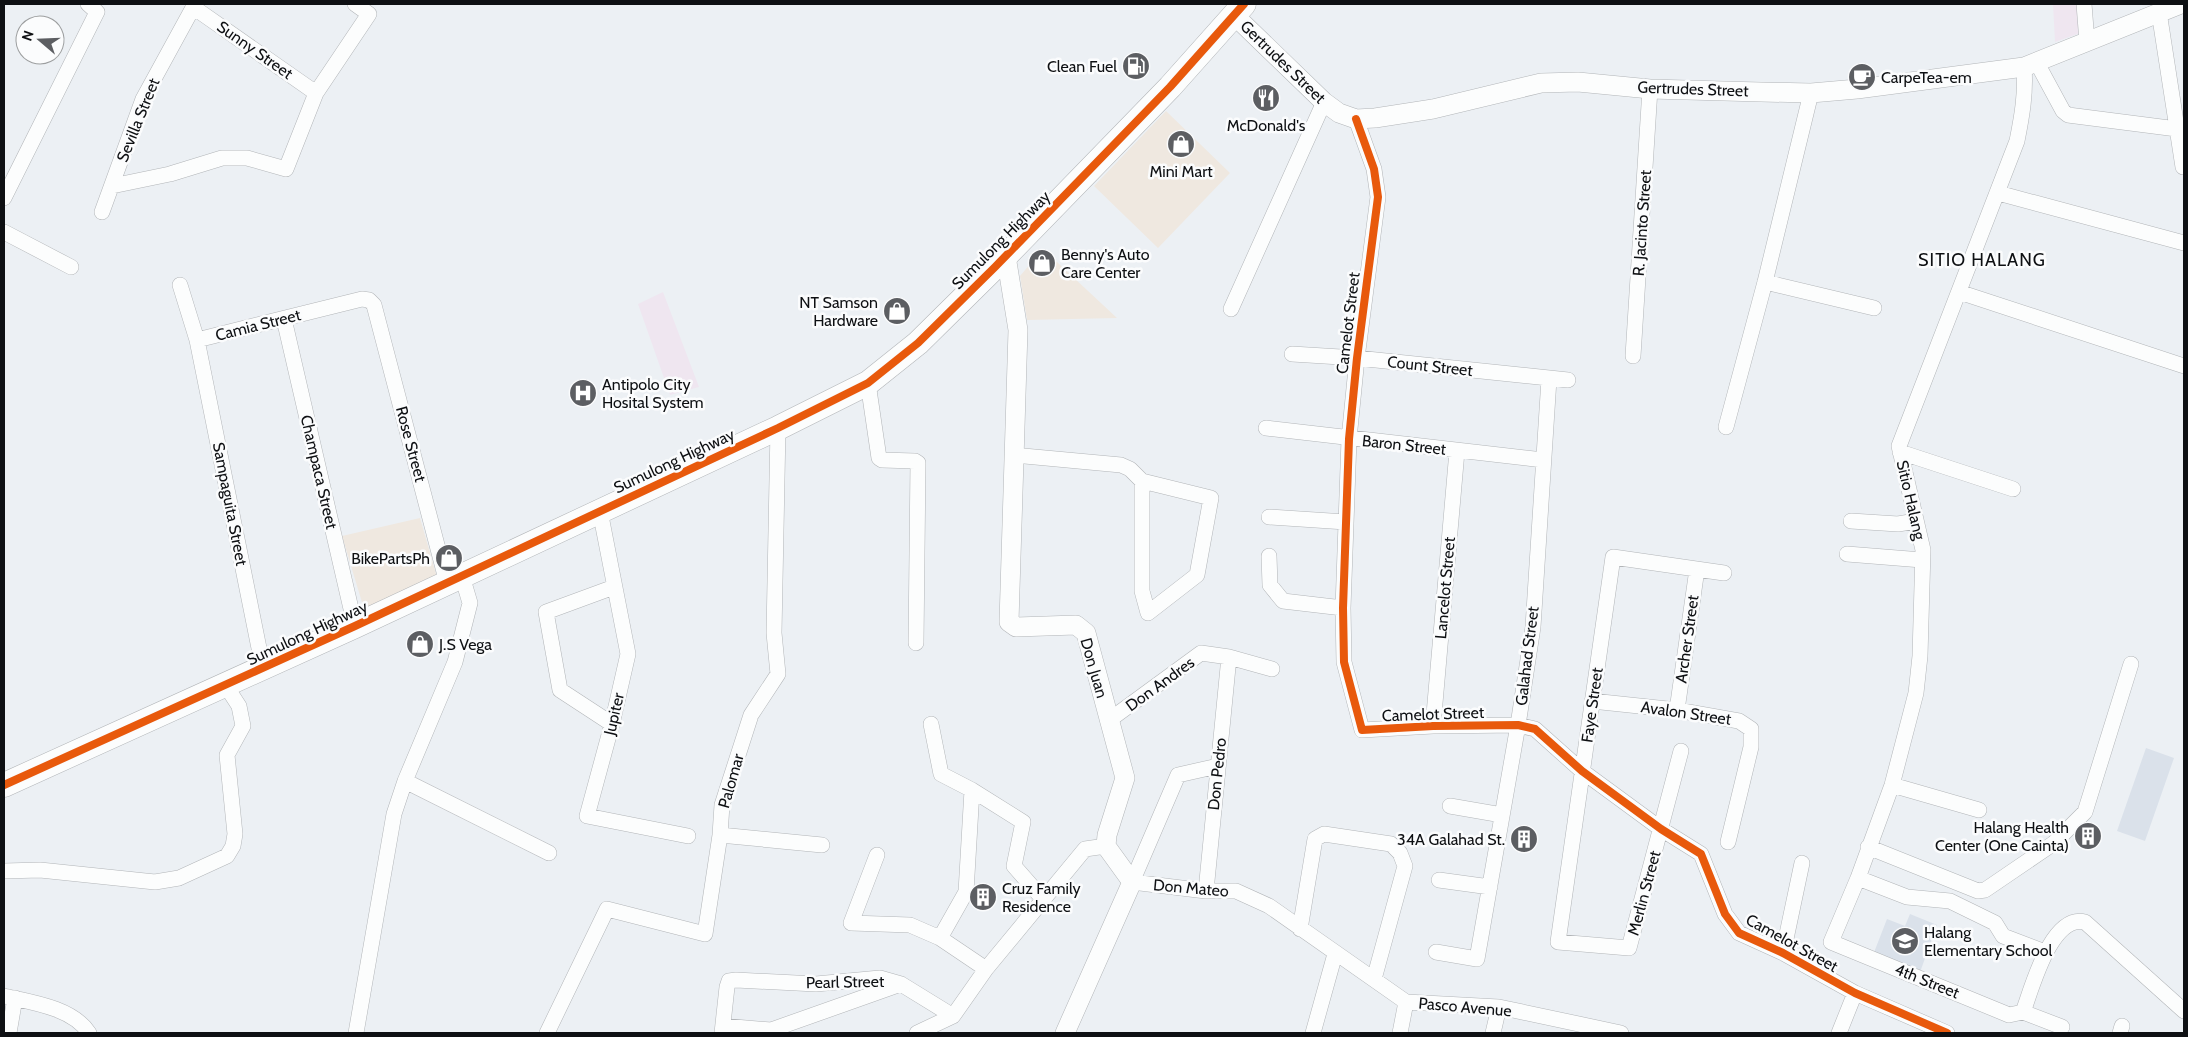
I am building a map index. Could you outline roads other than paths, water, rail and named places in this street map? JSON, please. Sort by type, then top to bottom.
[{"type":"main road","name":"Sumulong Highway","points":[[4,785],[355,626],[778,428],[868,383],[918,343],[1006,256],[1170,87],[1240,10]]},
{"type":"street","points":[[112,186],[170,174],[222,158],[247,158],[286,169],[316,93],[369,14],[355,4]]},
{"type":"street","points":[[2084,4],[2087,42]]},
{"type":"street","name":"Gertrudes Street","points":[[1240,10],[1324,102],[1338,113],[1356,119],[1433,109],[1541,83],[1578,82],[1650,89],[1811,93],[2031,65],[2181,4]]},
{"type":"street","name":"Sunny Street","points":[[194,5],[316,93]]},
{"type":"street","name":"Sevilla Street","points":[[102,212],[143,99],[194,5]]},
{"type":"street","points":[[4,198],[93,8]]},
{"type":"street","points":[[2159,12],[2183,167]]},
{"type":"street","points":[[2031,65],[2063,111],[2068,115],[2177,129]]},
{"type":"street","name":"Sitio Halang","points":[[1832,942],[1892,785],[1916,694],[1920,656],[1922,550],[1898,446],[2017,141],[2031,65]]},
{"type":"street","name":"R. Jacinto Street","points":[[1633,356],[1650,89]]},
{"type":"street","points":[[1726,427],[1765,282],[1811,93]]},
{"type":"street","points":[[1231,309],[1324,102]]},
{"type":"street","name":"Camelot Street","points":[[1356,119],[1374,170],[1378,197],[1357,358],[1349,439],[1343,608],[1344,662],[1362,730],[1434,726],[1518,725],[1536,729],[1582,771],[1661,829],[1701,854],[1725,914],[1739,933],[1783,953],[1855,993],[1947,1033]]},
{"type":"street","points":[[1998,193],[2184,243]]},
{"type":"street","points":[[4,232],[71,267]]},
{"type":"street","name":"Don Juan","points":[[1006,256],[1018,330],[1009,622],[1016,627],[1076,625],[1086,634],[1108,721],[1125,778],[1107,834],[1106,846]]},
{"type":"street","points":[[1765,282],[1874,308]]},
{"type":"street","name":"Camia Street","points":[[180,285],[197,340],[362,299],[369,300],[374,305]]},
{"type":"street","points":[[1959,292],[2184,366]]},
{"type":"street","name":"Rose Street","points":[[356,1033],[394,814],[405,781],[455,662],[470,603],[454,579],[374,305]]},
{"type":"street","name":"Champaca Street","points":[[284,319],[355,626]]},
{"type":"street","name":"Sampaguita Street","points":[[197,340],[263,668]]},
{"type":"street","name":"Count Street","points":[[1292,354],[1357,358],[1568,380]]},
{"type":"street","name":"Galahad Street","points":[[1436,952],[1477,959],[1518,725],[1533,627],[1549,379]]},
{"type":"street","points":[[868,383],[879,458],[882,460],[915,461],[918,463],[916,643]]},
{"type":"street","name":"Palomar","points":[[547,1033],[607,909],[705,934],[720,835],[722,805],[751,715],[778,674],[774,633],[778,428]]},
{"type":"street","name":"Baron Street","points":[[1266,428],[1543,460]]},
{"type":"street","name":"Lancelot Street","points":[[1434,726],[1456,450]]},
{"type":"street","points":[[1900,452],[2013,489]]},
{"type":"street","points":[[1014,455],[1121,465],[1130,469],[1142,482],[1211,498],[1197,575],[1148,614],[1142,591],[1142,482]]},
{"type":"street","name":"Jupiter","points":[[600,511],[628,654],[612,724],[587,816],[688,836]]},
{"type":"street","points":[[1269,517],[1346,522]]},
{"type":"street","points":[[1851,521],[1898,524],[1916,521]]},
{"type":"street","points":[[1847,554],[1922,560]]},
{"type":"street","points":[[1269,556],[1270,584],[1282,601],[1343,608]]},
{"type":"street","name":"Faye Street","points":[[1629,948],[1558,942],[1613,557],[1697,569]]},
{"type":"street","points":[[1697,569],[1724,573]]},
{"type":"street","name":"Archer Street","points":[[1677,710],[1697,569]]},
{"type":"street","points":[[612,724],[560,690],[546,612],[614,587]]},
{"type":"street","name":"Don Andres","points":[[1108,721],[1201,653],[1229,657],[1272,669]]},
{"type":"street","name":"Don Pedro","points":[[1206,891],[1229,657]]},
{"type":"street","points":[[1868,847],[1978,890],[1985,890],[2019,868],[2054,843],[2085,812],[2131,664]]},
{"type":"street","points":[[4,872],[40,870],[155,882],[179,878],[227,856],[233,846],[234,834],[227,755],[243,726],[239,706],[226,686]]},
{"type":"street","name":"Avalon Street","points":[[1592,701],[1677,710],[1739,721],[1751,729],[1751,747],[1728,842]]},
{"type":"street","points":[[931,724],[941,774],[972,790],[1023,822],[1014,866],[1044,899]]},
{"type":"street","name":"Merlin Street","points":[[1629,948],[1681,751]]},
{"type":"street","points":[[1065,1033],[1178,775],[1218,766]]},
{"type":"street","points":[[405,781],[549,853]]},
{"type":"street","points":[[1892,785],[1979,810]]},
{"type":"street","points":[[940,938],[966,892],[972,790]]},
{"type":"street","points":[[1450,806],[1502,815]]},
{"type":"street","points":[[1300,929],[1315,839],[1324,834],[1391,844],[1400,852],[1405,866],[1374,978]]},
{"type":"street","points":[[720,835],[822,845]]},
{"type":"street","points":[[917,1033],[953,1016],[986,969],[1085,849],[1106,846],[1132,882]]},
{"type":"street","points":[[877,855],[851,923],[910,925],[940,938],[986,969]]},
{"type":"street","points":[[1783,953],[1802,863]]},
{"type":"street","points":[[1858,878],[1908,897],[1950,901],[1995,923],[2003,936],[2045,952]]},
{"type":"street","points":[[1439,880],[1490,887]]},
{"type":"street","name":"Don Mateo","points":[[1132,882],[1206,891],[1236,891],[1269,906],[1300,929]]},
{"type":"street","points":[[2023,1012],[2045,952],[2066,926],[2074,920],[2085,922],[2184,1011]]},
{"type":"street","name":"Pasco Avenue","points":[[1300,929],[1335,954],[1374,978],[1406,1002],[1499,1007],[1621,1033]]},
{"type":"street","name":"4th Street","points":[[1832,942],[2010,1015],[2023,1012],[2062,1027]]},
{"type":"street","points":[[1314,1033],[1335,954]]},
{"type":"street","name":"Pearl Street","points":[[723,1029],[729,981],[816,984],[880,978],[901,984],[953,1016]]},
{"type":"street","points":[[723,1029],[771,1030],[901,984]]},
{"type":"street","points":[[1839,1033],[1855,993]]},
{"type":"street","points":[[9,1033],[9,997],[60,1011],[83,1024],[90,1033]]},
{"type":"street","points":[[1400,1033],[1406,1002]]},
{"type":"street","points":[[1493,1033],[1499,1007]]},
{"type":"place","name":"Clean Fuel","points":[[1136,66]]},
{"type":"place","name":"CarpeTea-em","points":[[1862,77]]},
{"type":"place","name":"McDonald's","points":[[1266,98]]},
{"type":"place","name":"Mini Mart","points":[[1181,144]]},
{"type":"place","name":"Benny's Auto Care Center","points":[[1042,263]]},
{"type":"place","name":"NT Samson Hardware","points":[[897,311]]},
{"type":"place","name":"Antipolo City Hosital System","points":[[583,393]]},
{"type":"place","name":"BikePartsPh","points":[[449,558]]},
{"type":"place","name":"J.S Vega","points":[[420,644]]},
{"type":"place","name":"Halang Health Center (One Cainta)","points":[[2088,836]]},
{"type":"place","name":"34A Galahad St.","points":[[1524,839]]},
{"type":"place","name":"Cruz Family Residence","points":[[983,897]]},
{"type":"place","name":"Halang Elementary School","points":[[1905,941]]},
{"type":"district","name":"SITIO HALANG","points":[[1982,260]]}]
